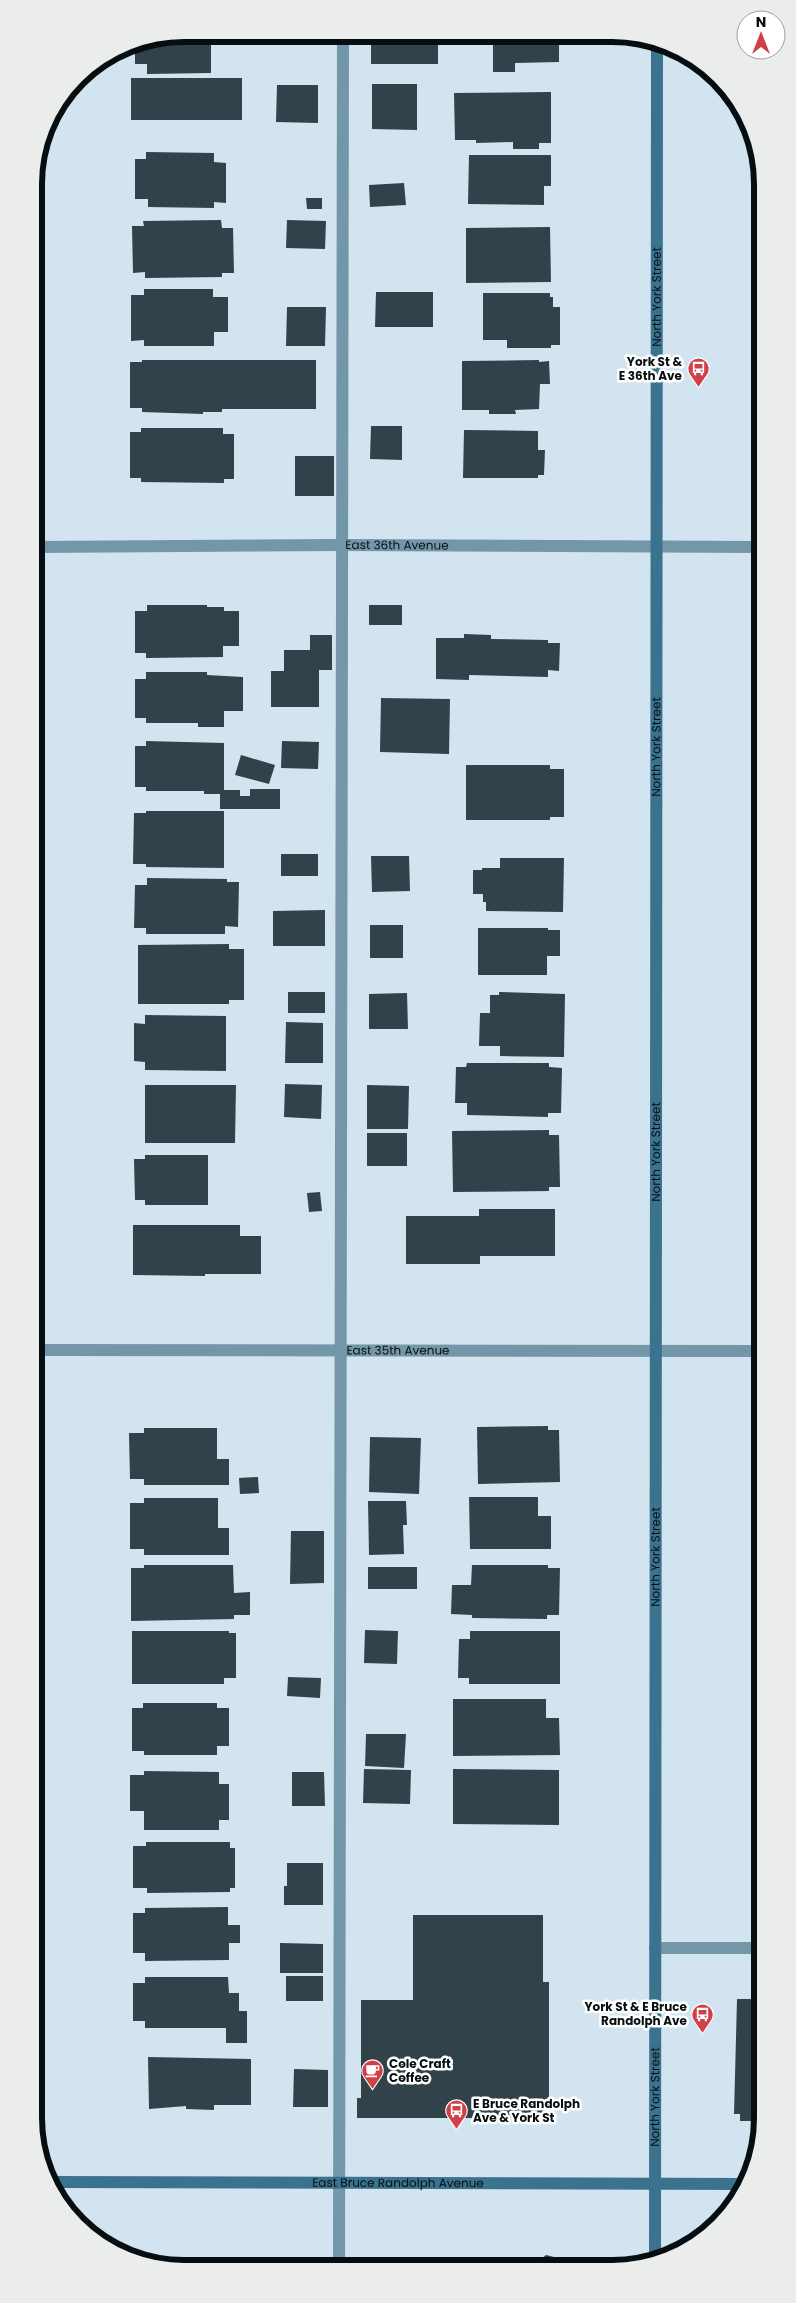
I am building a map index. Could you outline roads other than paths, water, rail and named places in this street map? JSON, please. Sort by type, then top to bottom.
[{"type":"main road","name":"North York Street","points":[[655,2254],[657,50]]},
{"type":"main road","name":"East Bruce Randolph Avenue","points":[[58,2182],[737,2184]]},
{"type":"street","points":[[339,2260],[343,42]]},
{"type":"street","name":"East 36th Avenue","points":[[43,547],[342,545],[754,547]]},
{"type":"street","name":"East 35th Avenue","points":[[42,1350],[655,1350],[753,1352]]},
{"type":"street","points":[[655,1948],[753,1948]]},
{"type":"place","name":"York St & E 36th Ave","points":[[698,388]]},
{"type":"place","name":"York St & E Bruce Randolph Ave","points":[[703,2033]]},
{"type":"place","name":"Cole Craft Coffee","points":[[373,2090]]},
{"type":"place","name":"E Bruce Randolph Ave & York St","points":[[457,2130]]}]
